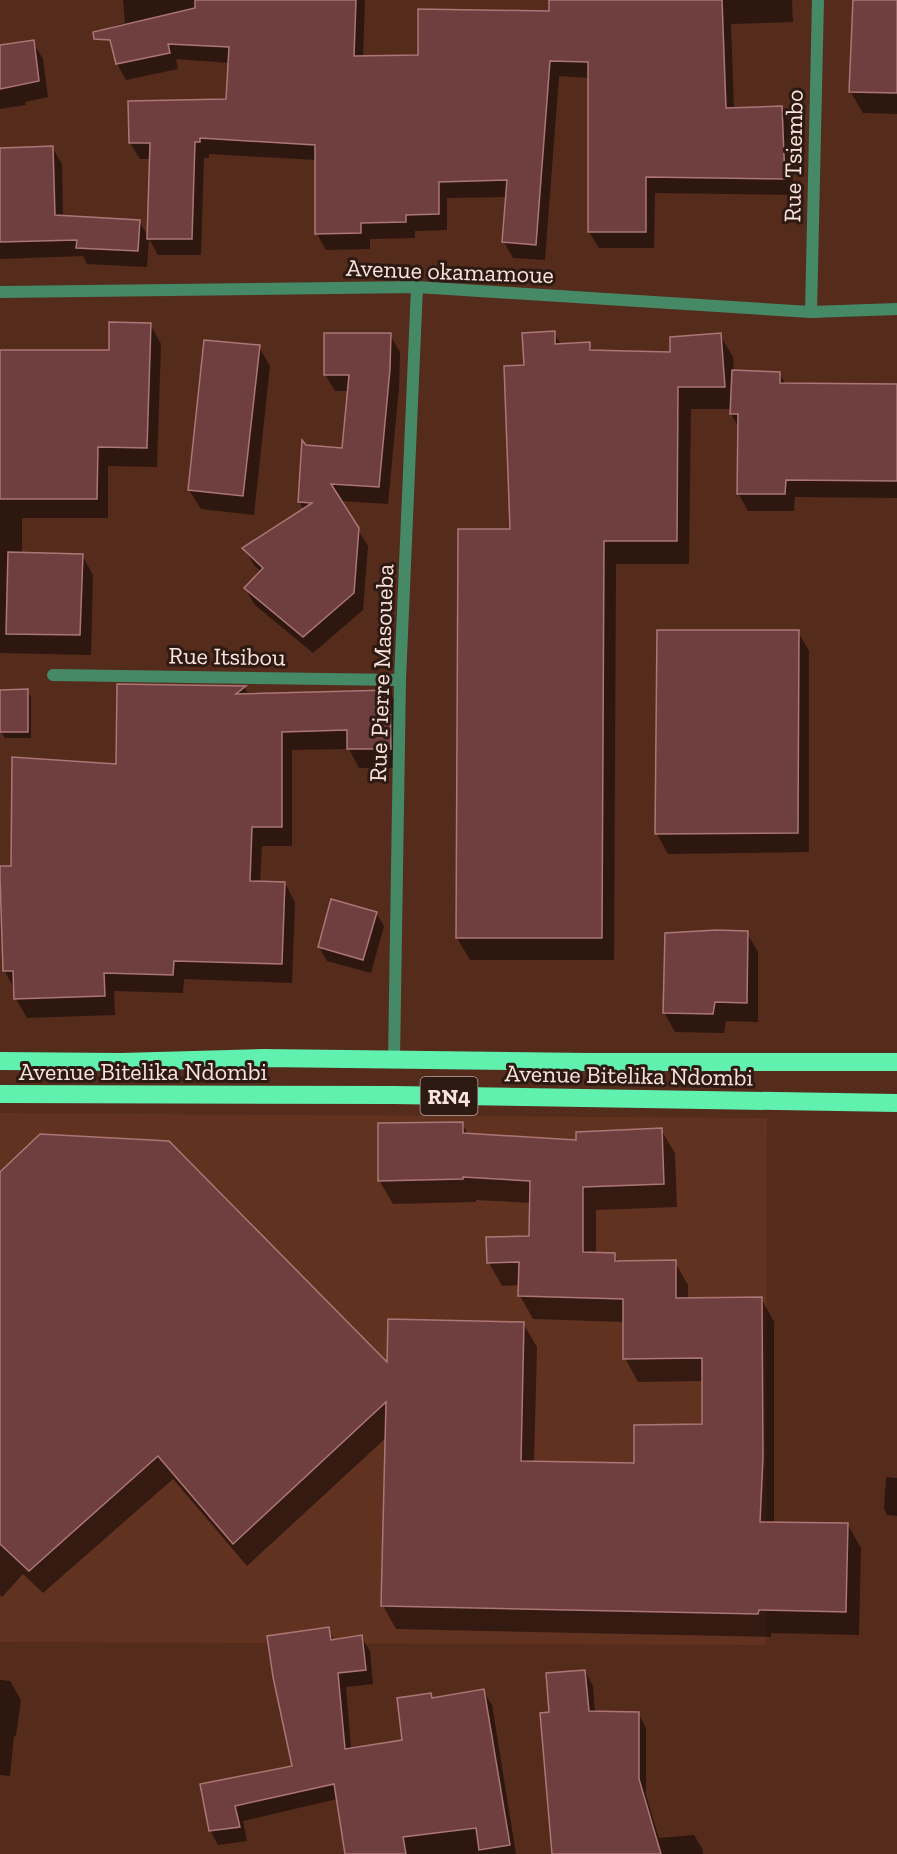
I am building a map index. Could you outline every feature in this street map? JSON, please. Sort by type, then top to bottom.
[{"type":"highway","name":"Avenue Bitelika Ndombi","points":[[0,1061],[121,1062],[264,1058],[897,1062]]},
{"type":"highway","name":"Avenue Bitelika Ndombi","points":[[0,1094],[393,1095],[897,1103]]},
{"type":"street","name":"Rue Tsiembo","points":[[811,312],[818,0]]},
{"type":"street","name":"Avenue okamamoue","points":[[0,292],[417,287],[811,312],[897,309]]},
{"type":"street","name":"Rue Pierre Masoueba","points":[[394,1060],[400,680],[417,287]]},
{"type":"street","name":"Rue Itsibou","points":[[53,675],[400,680]]},
{"type":"shaded area","points":[[0,1113],[767,1118],[766,1645],[0,1642]]},
{"type":"building","points":[[195,0],[356,0],[354,56],[418,55],[418,9],[549,11],[549,0],[722,0],[726,108],[782,106],[785,179],[646,177],[646,232],[588,232],[588,62],[550,61],[536,245],[502,242],[507,180],[439,182],[439,214],[406,215],[406,222],[361,223],[361,233],[315,234],[315,145],[200,138],[200,142],[195,142],[192,239],[147,239],[150,143],[129,143],[128,101],[226,99],[229,47],[168,44],[170,53],[116,64],[110,40],[94,39],[93,32],[195,8]]},
{"type":"building","points":[[853,0],[897,0],[897,93],[849,92]]},
{"type":"building","points":[[34,40],[39,81],[0,89],[0,45]]},
{"type":"building","points":[[53,146],[55,215],[140,220],[138,251],[76,248],[77,240],[0,242],[0,148]]},
{"type":"building","points":[[109,322],[151,323],[147,448],[98,447],[97,499],[0,499],[0,350],[109,350]]},
{"type":"building","points":[[555,331],[555,344],[590,342],[590,350],[670,352],[670,337],[721,333],[725,387],[678,387],[677,541],[604,541],[602,938],[456,938],[458,529],[510,529],[504,366],[524,365],[522,333]]},
{"type":"building","points":[[324,333],[391,333],[390,369],[379,487],[331,484],[359,528],[354,593],[303,637],[244,588],[263,568],[242,548],[312,503],[298,502],[302,440],[306,445],[342,448],[349,375],[324,375]]},
{"type":"building","points":[[204,340],[260,345],[243,496],[188,490]]},
{"type":"building","points":[[732,370],[780,372],[780,383],[897,384],[897,481],[786,480],[785,494],[737,494],[738,414],[730,414]]},
{"type":"building","points":[[8,552],[83,554],[80,635],[6,634]]},
{"type":"building","points":[[657,630],[799,630],[798,833],[655,834]]},
{"type":"building","points":[[117,684],[246,686],[236,694],[390,690],[391,749],[347,749],[347,730],[282,732],[282,827],[252,827],[250,881],[285,882],[282,964],[174,961],[173,975],[104,973],[105,996],[14,999],[13,971],[3,971],[0,877],[0,866],[11,866],[12,757],[116,764]]},
{"type":"building","points":[[28,689],[28,732],[0,732],[0,690]]},
{"type":"building","points":[[331,899],[377,912],[363,960],[318,947]]},
{"type":"building","points":[[748,931],[747,1003],[715,1002],[713,1014],[663,1013],[665,933]]},
{"type":"building","points":[[463,1122],[463,1133],[576,1140],[576,1132],[662,1128],[664,1184],[583,1187],[583,1252],[615,1253],[615,1261],[676,1260],[676,1298],[762,1297],[763,1458],[760,1522],[848,1523],[846,1612],[759,1610],[758,1614],[381,1606],[386,1402],[233,1544],[158,1456],[29,1571],[0,1544],[0,1172],[40,1134],[169,1141],[387,1362],[388,1319],[524,1322],[521,1461],[634,1463],[634,1425],[702,1424],[702,1358],[623,1359],[623,1299],[518,1296],[519,1262],[487,1263],[486,1237],[529,1236],[530,1181],[463,1177],[463,1179],[378,1181],[378,1123]]},
{"type":"building","points":[[329,1627],[331,1640],[362,1635],[366,1670],[338,1673],[345,1749],[402,1740],[397,1698],[431,1693],[432,1698],[484,1689],[510,1845],[479,1850],[476,1828],[403,1837],[406,1854],[345,1854],[334,1784],[235,1806],[240,1827],[209,1831],[200,1784],[292,1766],[273,1677],[267,1636]]},
{"type":"building","points":[[585,1670],[589,1711],[639,1712],[639,1779],[661,1854],[552,1854],[540,1713],[549,1712],[546,1673]]}]
